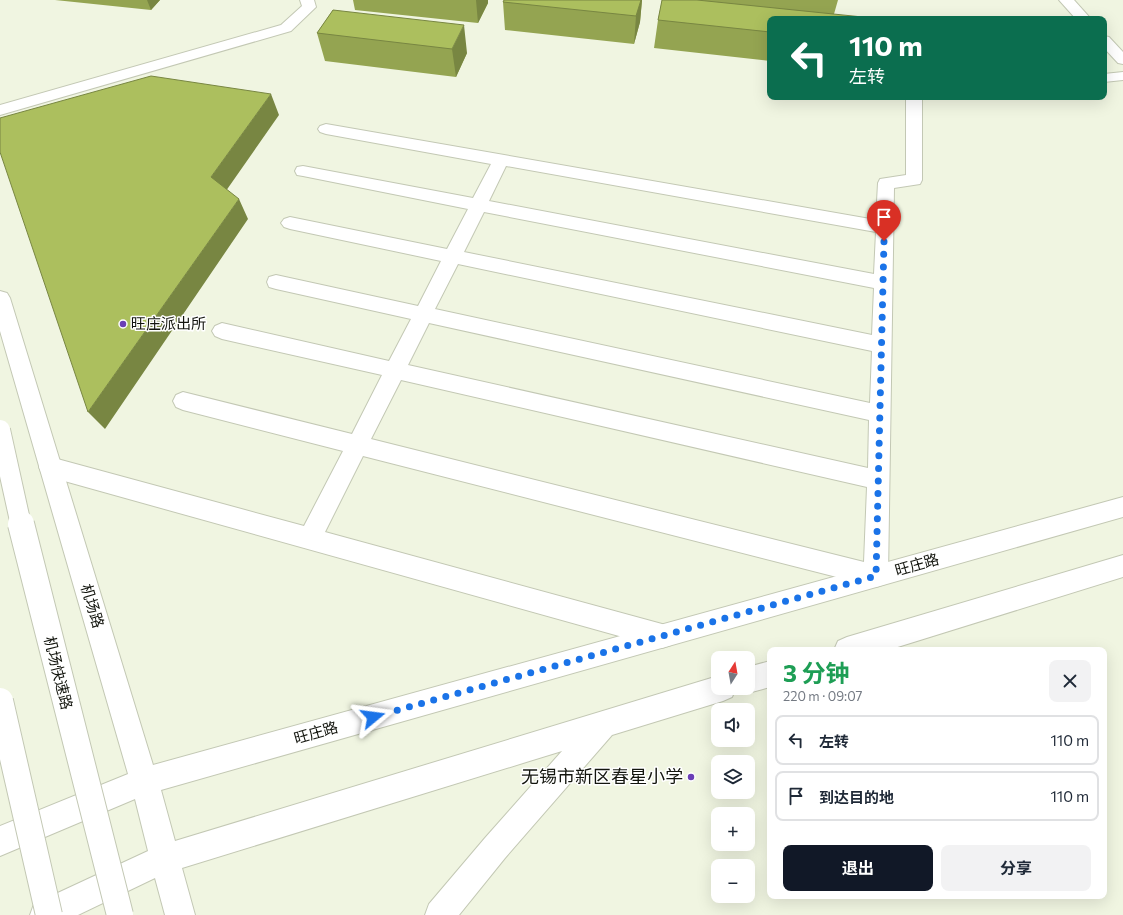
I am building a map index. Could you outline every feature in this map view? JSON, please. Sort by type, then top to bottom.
[{"type":"main road","points":[[0,110],[286,28],[309,8],[307,0]]},
{"type":"main road","points":[[1066,0],[1081,16]]},
{"type":"main road","points":[[1107,43],[1123,60]]},
{"type":"main road","points":[[1107,78],[1123,76]]},
{"type":"main road","points":[[183,401],[876,576],[886,183],[914,180],[914,100]]},
{"type":"main road","points":[[326,129],[885,228]]},
{"type":"main road","points":[[310,539],[501,160]]},
{"type":"main road","points":[[303,171],[883,283]]},
{"type":"main road","points":[[290,223],[882,345]]},
{"type":"main road","points":[[276,282],[880,414]]},
{"type":"main road","name":"机场路","points":[[0,298],[144,781],[180,915]]},
{"type":"main road","points":[[222,331],[878,480]]},
{"type":"main road","name":"机场快速路","points":[[0,430],[32,572],[120,915]]},
{"type":"main road","points":[[50,466],[662,636]]},
{"type":"main road","name":"旺庄路","points":[[0,841],[144,781],[1123,507]]},
{"type":"main road","points":[[858,647],[1123,566]]},
{"type":"main road","points":[[755,678],[767,675]]},
{"type":"main road","points":[[45,915],[164,859],[711,692]]},
{"type":"main road","points":[[0,701],[49,915]]},
{"type":"main road","points":[[440,915],[495,848],[604,724]]},
{"type":"building","points":[[504,0],[641,0],[636,16],[503,2]]},
{"type":"building","points":[[662,0],[697,0],[853,16],[767,16],[767,32],[658,20]]},
{"type":"building","points":[[333,10],[464,25],[452,49],[317,33]]},
{"type":"building","name":"旺庄派出所","points":[[151,76],[271,94],[211,177],[239,199],[88,412],[0,152],[0,118]]},
{"type":"place","name":"旺庄派出所","points":[[123,324]]},
{"type":"place","name":"无锡市新区春星小学","points":[[691,777]]},
{"type":"route","points":[[373,717],[876,576],[884,241]]}]
